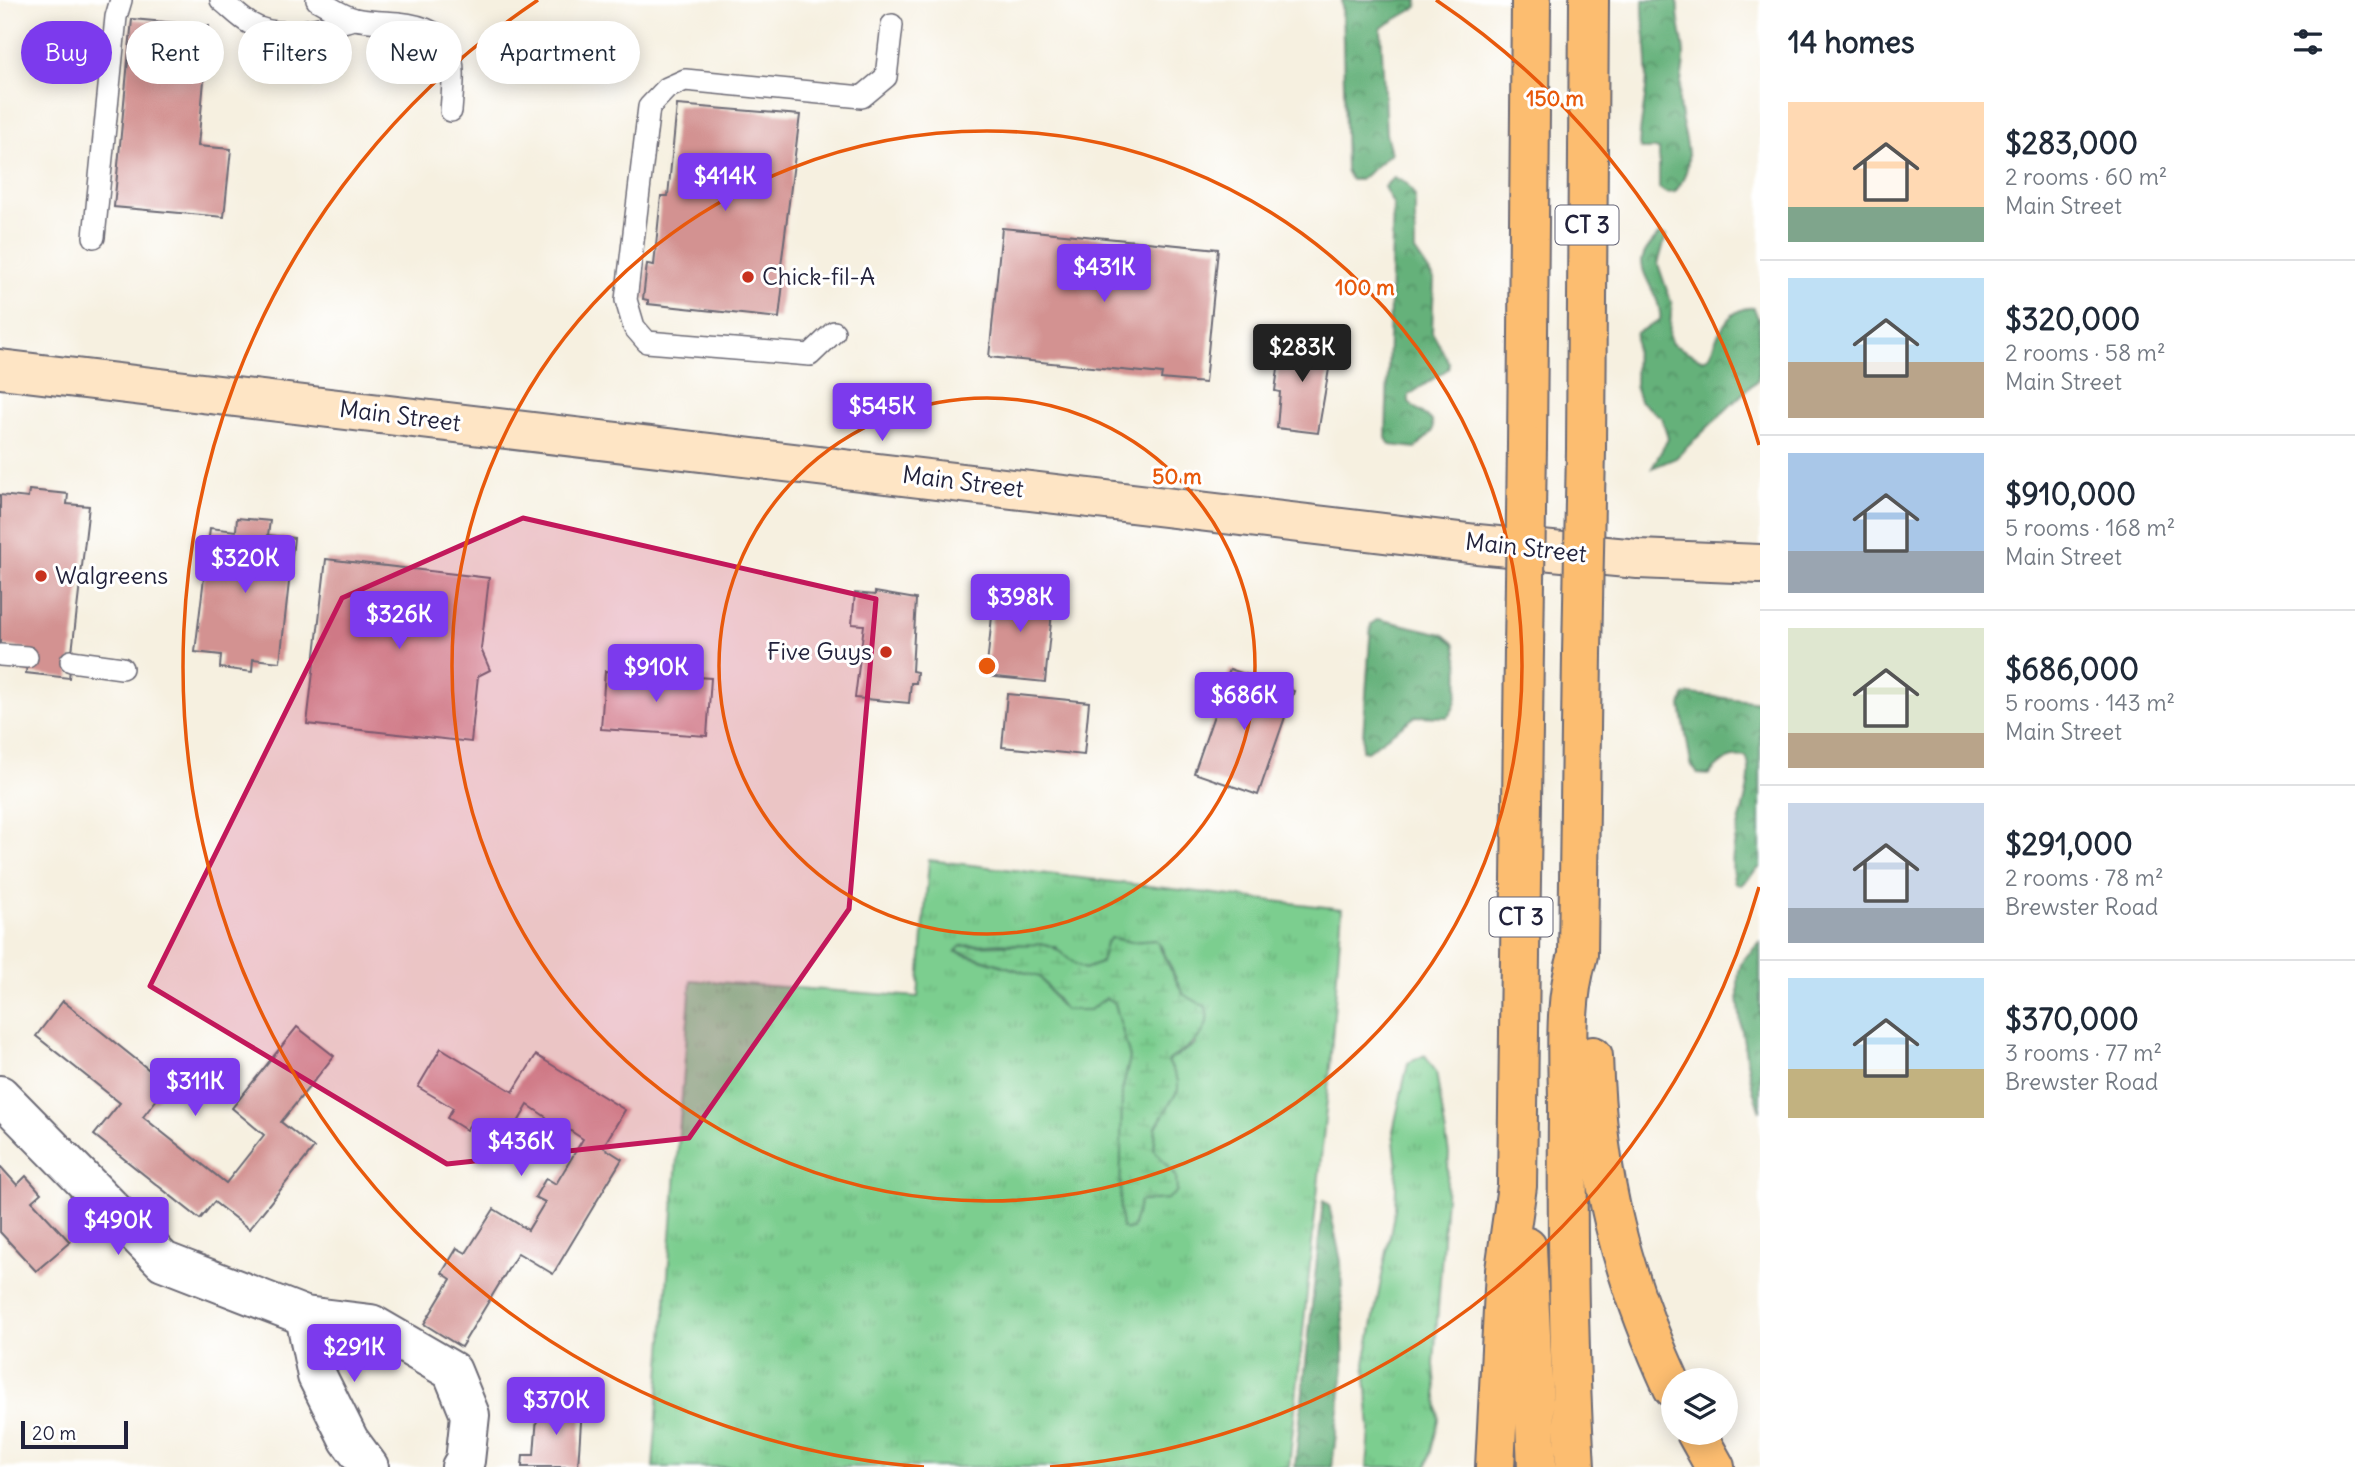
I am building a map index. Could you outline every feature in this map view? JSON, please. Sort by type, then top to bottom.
[{"type":"highway","name":"CT 3","points":[[1517,1186],[1531,0]]},
{"type":"highway","name":"CT 3","points":[[1578,955],[1586,449],[1589,0]]},
{"type":"highway","points":[[1578,955],[1590,1001],[1597,1129],[1610,1213],[1633,1294],[1664,1368]]},
{"type":"highway","points":[[1575,1467],[1567,1151],[1569,1002],[1578,955]]},
{"type":"highway","points":[[1495,1467],[1505,1270],[1517,1186]]},
{"type":"highway","points":[[1517,1186],[1529,1270],[1537,1467]]},
{"type":"highway","points":[[1703,1445],[1715,1467]]},
{"type":"main road","name":"Main Street","points":[[0,369],[1476,544],[1637,559],[1760,564]]},
{"type":"street","points":[[0,1095],[163,1261],[305,1316],[371,1324],[452,1371],[470,1415],[465,1461],[461,1467]]},
{"type":"street","points":[[305,1316],[317,1376],[349,1440],[369,1467]]},
{"type":"lane","points":[[94,237],[116,17],[121,0]]},
{"type":"lane","points":[[221,0],[253,25],[274,32],[314,29],[354,19],[409,24],[431,30],[443,38],[451,50],[454,63],[451,111]]},
{"type":"lane","points":[[317,0],[354,19]]},
{"type":"lane","points":[[834,332],[810,355],[647,342],[634,327],[626,300],[649,107],[667,88],[685,80],[862,97],[886,77],[892,24]]},
{"type":"lane","points":[[0,655],[27,657]]},
{"type":"lane","points":[[71,662],[122,668]]},
{"type":"highlighted area","points":[[523,518],[876,599],[849,909],[689,1138],[447,1164],[150,986],[342,598]]},
{"type":"green space","points":[[1342,0],[1418,0],[1417,7],[1381,28],[1386,134],[1391,153],[1360,180],[1351,180],[1346,170]]},
{"type":"green space","points":[[1643,0],[1678,0],[1684,54],[1679,103],[1688,158],[1683,180],[1675,192],[1666,193],[1659,188],[1659,149],[1641,149],[1639,145],[1647,73]]},
{"type":"green space","points":[[1394,177],[1407,184],[1415,196],[1415,251],[1434,279],[1432,332],[1449,363],[1448,369],[1409,395],[1409,403],[1432,421],[1433,431],[1416,448],[1390,445],[1386,438],[1393,204],[1384,187]]},
{"type":"green space","points":[[1659,234],[1666,236],[1658,264],[1672,305],[1669,336],[1672,344],[1703,360],[1710,355],[1725,323],[1738,311],[1754,308],[1759,321],[1758,379],[1676,458],[1652,468],[1668,439],[1662,418],[1640,401],[1635,386],[1636,333],[1660,320],[1658,303],[1642,264],[1646,251]]},
{"type":"green space","points":[[1378,619],[1443,634],[1455,644],[1459,682],[1452,711],[1447,717],[1416,716],[1367,751],[1362,750],[1371,624]]},
{"type":"green space","points":[[1690,694],[1760,702],[1760,867],[1741,885],[1735,883],[1733,852],[1749,768],[1746,757],[1740,756],[1729,758],[1708,775],[1698,774],[1691,764],[1681,706],[1684,696]]},
{"type":"green space","points":[[929,860],[1342,909],[1329,1080],[1289,1467],[653,1467],[691,980],[918,997]],"holes":[[[1111,938],[1131,942],[1155,940],[1161,946],[1183,994],[1196,1044],[1168,1061],[1178,1081],[1178,1090],[1156,1127],[1154,1150],[1176,1176],[1167,1199],[1140,1201],[1122,1227],[1122,1091],[1130,1058],[1115,1003],[1106,998],[1059,1005],[1040,977],[956,952],[961,946],[1000,943],[1056,947],[1069,963],[1085,969],[1101,963],[1106,943]]]},
{"type":"green space","points":[[1111,938],[1131,942],[1156,940],[1183,994],[1206,1007],[1207,1017],[1206,1026],[1197,1040],[1168,1061],[1178,1081],[1178,1090],[1156,1127],[1154,1150],[1176,1176],[1177,1192],[1167,1199],[1140,1201],[1132,1229],[1126,1230],[1122,1227],[1120,1211],[1122,1091],[1130,1058],[1115,1003],[1106,998],[1090,1010],[1065,1010],[1040,977],[956,951],[961,946],[1045,944],[1085,969],[1101,963],[1106,943]]},
{"type":"green space","points":[[1760,942],[1760,1112],[1743,1040],[1738,980],[1743,960]]},
{"type":"green space","points":[[1425,1055],[1436,1072],[1449,1154],[1434,1364],[1439,1420],[1427,1467],[1367,1467],[1370,1430],[1365,1363],[1395,1209],[1397,1168],[1393,1131],[1408,1063]]},
{"type":"green space","points":[[1323,1201],[1329,1205],[1341,1261],[1344,1368],[1332,1467],[1295,1467]]},
{"type":"building","points":[[126,82],[126,84],[204,84],[198,146],[231,149],[224,217],[114,207]]},
{"type":"building","points":[[677,105],[800,115],[780,274],[784,274],[779,318],[648,304],[648,300],[643,299],[647,264],[654,265],[661,196],[668,196]]},
{"type":"building","points":[[1002,228],[1218,249],[1205,383],[1161,379],[1162,374],[989,357]]},
{"type":"building","points":[[1301,334],[1308,335],[1313,340],[1329,342],[1325,368],[1329,369],[1318,433],[1277,428],[1280,392],[1275,391],[1285,337],[1295,338]]},
{"type":"building","name":"Walgreens","points":[[29,490],[68,494],[67,504],[89,506],[69,678],[26,673],[28,649],[0,645],[0,495],[28,498]]},
{"type":"building","points":[[237,518],[270,521],[268,535],[294,538],[280,662],[253,659],[252,672],[220,668],[221,655],[195,652],[210,528],[236,531]]},
{"type":"building","points":[[326,559],[489,578],[481,649],[490,670],[478,676],[471,742],[307,724]]},
{"type":"building","points":[[995,586],[1054,592],[1045,682],[986,676]]},
{"type":"building","name":"Five Guys","points":[[875,592],[916,599],[912,671],[917,672],[916,683],[911,683],[909,703],[855,698],[864,625],[852,624],[855,593],[875,595]]},
{"type":"building","points":[[1230,669],[1294,691],[1258,795],[1194,773]]},
{"type":"building","points":[[605,671],[711,678],[707,736],[601,729]]},
{"type":"building","points":[[1007,694],[1089,702],[1084,755],[1002,747]]},
{"type":"building","points":[[63,1001],[168,1085],[143,1117],[226,1183],[264,1135],[232,1108],[297,1027],[334,1056],[281,1122],[314,1148],[249,1229],[214,1202],[200,1219],[94,1135],[120,1103],[36,1036]]},
{"type":"building","points":[[441,1048],[513,1092],[536,1055],[625,1110],[603,1147],[622,1159],[553,1274],[518,1253],[461,1347],[424,1324],[451,1279],[442,1273],[457,1248],[466,1253],[494,1209],[528,1230],[545,1202],[535,1197],[546,1178],[556,1184],[583,1139],[566,1128],[560,1138],[541,1126],[546,1117],[528,1105],[507,1141],[473,1120],[466,1130],[447,1118],[453,1108],[418,1087]]},
{"type":"building","points":[[0,1166],[17,1185],[26,1176],[41,1193],[32,1201],[70,1242],[36,1271],[0,1232]]},
{"type":"building","points":[[538,1404],[582,1407],[578,1467],[522,1467],[523,1455],[534,1455]]},
{"type":"place","name":"Chick-fil-A","points":[[748,277]]},
{"type":"place","name":"Walgreens","points":[[41,576]]},
{"type":"place","name":"Five Guys","points":[[886,652]]}]
